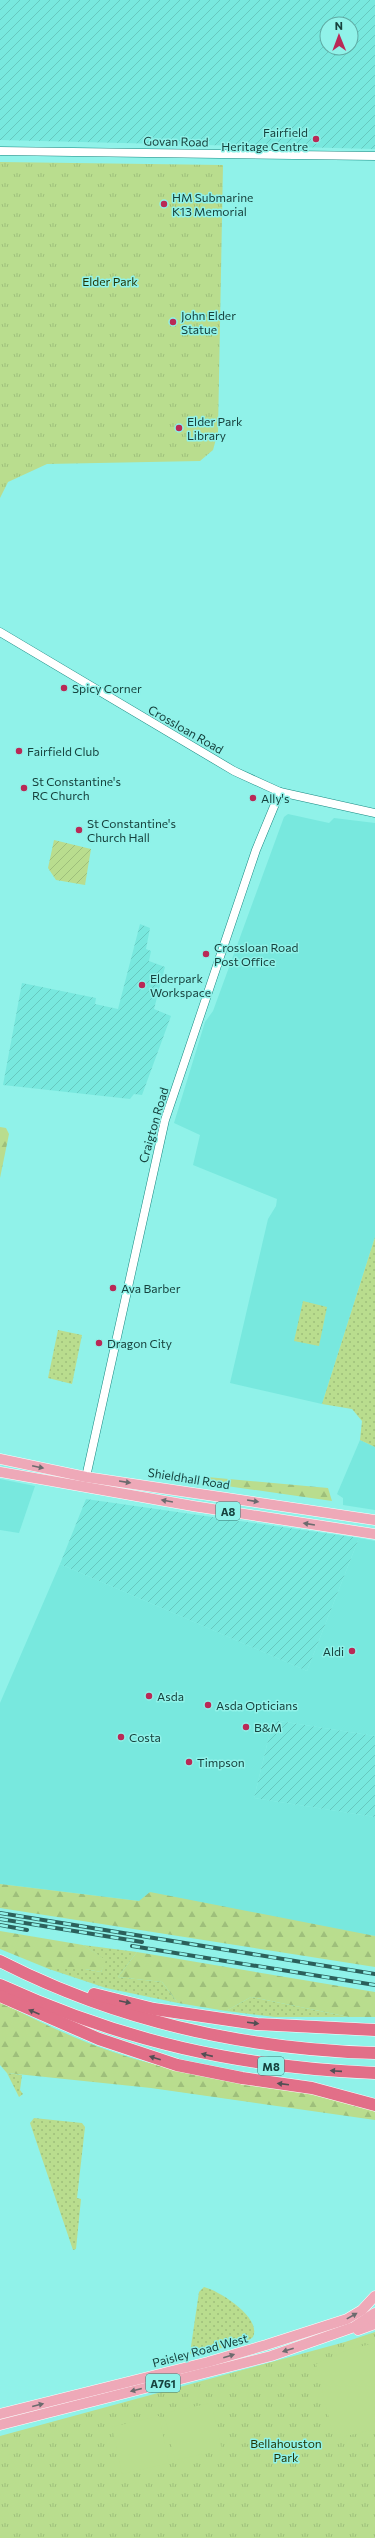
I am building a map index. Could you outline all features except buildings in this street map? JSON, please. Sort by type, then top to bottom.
[{"type":"highway","name":"M8","points":[[0,1961],[33,1977],[115,2010],[174,2027],[288,2048],[375,2054]]},
{"type":"highway","points":[[33,1977],[115,2000],[162,2010],[257,2024],[375,2030]]},
{"type":"highway","name":"M8","points":[[0,1985],[96,2025],[169,2046],[256,2064],[375,2073]]},
{"type":"highway","points":[[0,1996],[99,2039],[160,2060],[229,2076],[312,2088],[375,2094]]},
{"type":"highway","points":[[349,2028],[375,2024]]},
{"type":"highway","points":[[312,2088],[375,2104]]},
{"type":"main road","name":"Shieldhall Road","points":[[0,1459],[86,1477],[375,1520]]},
{"type":"main road","name":"A8","points":[[0,1472],[193,1506],[375,1534]]},
{"type":"main road","points":[[193,1506],[196,1493]]},
{"type":"main road","points":[[326,1526],[328,1513]]},
{"type":"main road","name":"Paisley Road West","points":[[0,2414],[208,2362],[347,2319],[362,2310],[375,2296]]},
{"type":"main road","name":"Paisley Road West","points":[[0,2425],[271,2356],[354,2327],[375,2313]]},
{"type":"main road","points":[[325,2338],[375,2324]]},
{"type":"street","name":"Govan Road","points":[[0,151],[375,156]]},
{"type":"street","name":"Crossloan Road","points":[[0,632],[234,771],[280,792],[375,813]]},
{"type":"street","name":"Craigton Road","points":[[86,1477],[165,1120],[256,850],[280,792]]},
{"type":"shaded area","points":[[0,0],[375,0],[375,149],[0,140]]},
{"type":"shaded area","points":[[288,814],[329,823],[334,818],[375,823],[375,1237],[322,1404],[230,1383],[268,1219],[276,1206],[277,1199],[193,1165],[200,1135],[174,1123],[205,1022],[213,1011],[284,817]]},
{"type":"shaded area","points":[[140,924],[150,928],[146,949],[151,951],[149,961],[165,967],[154,1009],[171,1016],[142,1095],[134,1094],[130,1099],[3,1085],[22,983],[96,998],[95,1004],[118,1009]]},
{"type":"shaded area","points":[[360,1440],[375,1447],[375,1510],[343,1505],[343,1498],[337,1494]]},
{"type":"shaded area","points":[[0,1479],[35,1486],[19,1533],[0,1530]]},
{"type":"shaded area","points":[[86,1499],[359,1538],[307,1671],[60,1564]]},
{"type":"shaded area","points":[[359,1538],[375,1541],[375,1736],[273,1720],[254,1798],[375,1817],[375,1936],[139,1901],[0,1884],[0,1703],[60,1564],[307,1671]]},
{"type":"shaded area","points":[[273,1720],[375,1736],[375,1817],[254,1798]]},
{"type":"green space","name":"Elder Park","points":[[0,162],[223,165],[218,432],[213,450],[200,461],[47,464],[8,482],[0,498]]},
{"type":"green space","points":[[54,840],[91,849],[85,885],[56,880],[48,868]]},
{"type":"green space","points":[[0,1127],[6,1128],[9,1134],[0,1178]]},
{"type":"green space","points":[[375,1237],[375,1447],[360,1440],[362,1421],[352,1409],[322,1404]]},
{"type":"green space","points":[[303,1301],[327,1307],[319,1346],[294,1341]]},
{"type":"green space","points":[[58,1330],[82,1335],[72,1384],[48,1378]]},
{"type":"green space","points":[[207,1477],[328,1488],[332,1501],[206,1483]]},
{"type":"green space","points":[[0,1884],[139,1901],[150,1892],[375,1936],[375,1967],[0,1908]]},
{"type":"green space","points":[[0,1931],[83,1945],[106,1960],[101,1972],[85,1969],[49,1969],[0,1949]]},
{"type":"green space","points":[[83,1945],[137,1952],[118,1977],[162,1982],[178,2003],[106,1988],[49,1969],[85,1969],[101,1972],[105,1960]]},
{"type":"green space","points":[[137,1952],[375,1992],[375,2017],[349,2017],[251,1997],[226,2011],[178,2003],[162,1982],[118,1977]]},
{"type":"green space","points":[[251,1997],[349,2017],[275,2017],[226,2011]]},
{"type":"green space","points":[[0,2002],[43,2023],[101,2048],[185,2072],[255,2085],[319,2093],[353,2101],[366,2106],[375,2112],[375,2120],[151,2088],[7,2073],[0,2065]]},
{"type":"green space","points":[[7,2073],[22,2075],[20,2090],[23,2094],[19,2097]]},
{"type":"green space","points":[[34,2118],[82,2123],[85,2127],[77,2198],[81,2199],[76,2249],[73,2250],[30,2123]]},
{"type":"green space","points":[[204,2287],[220,2294],[238,2306],[246,2314],[254,2330],[253,2337],[249,2340],[193,2356],[190,2353],[199,2292]]},
{"type":"green space","name":"Bellahouston Park","points":[[375,2332],[375,2538],[0,2538],[0,2436],[345,2342]]},
{"type":"green space","points":[[375,2343],[375,2429],[334,2439],[316,2364],[350,2349]]},
{"type":"green space","points":[[211,2403],[222,2450],[175,2460],[164,2413]]},
{"type":"green space","points":[[159,2416],[169,2463],[122,2474],[112,2427]]},
{"type":"railway","points":[[0,1913],[375,1974]]},
{"type":"railway","points":[[0,1919],[142,1942]]},
{"type":"railway","points":[[0,1925],[27,1930]]},
{"type":"railway","points":[[132,1946],[375,1985]]},
{"type":"place","name":"Fairfield Heritage Centre","points":[[316,139]]},
{"type":"place","name":"HM Submarine K13 Memorial","points":[[164,204]]},
{"type":"place","name":"John Elder Statue","points":[[173,322]]},
{"type":"place","name":"Elder Park Library","points":[[179,428]]},
{"type":"place","name":"Spicy Corner","points":[[64,688]]},
{"type":"place","name":"Fairfield Club","points":[[19,751]]},
{"type":"place","name":"St Constantine's RC Church","points":[[24,788]]},
{"type":"place","name":"Ally's","points":[[253,798]]},
{"type":"place","name":"St Constantine's Church Hall","points":[[79,830]]},
{"type":"place","name":"Crossloan Road Post Office","points":[[206,954]]},
{"type":"place","name":"Elderpark Workspace","points":[[142,985]]},
{"type":"place","name":"Ava Barber","points":[[113,1288]]},
{"type":"place","name":"Dragon City","points":[[99,1343]]},
{"type":"place","name":"Aldi","points":[[352,1651]]},
{"type":"place","name":"Asda","points":[[149,1696]]},
{"type":"place","name":"Asda Opticians","points":[[208,1705]]},
{"type":"place","name":"B&M","points":[[246,1727]]},
{"type":"place","name":"Costa","points":[[121,1737]]},
{"type":"place","name":"Timpson","points":[[189,1762]]}]
